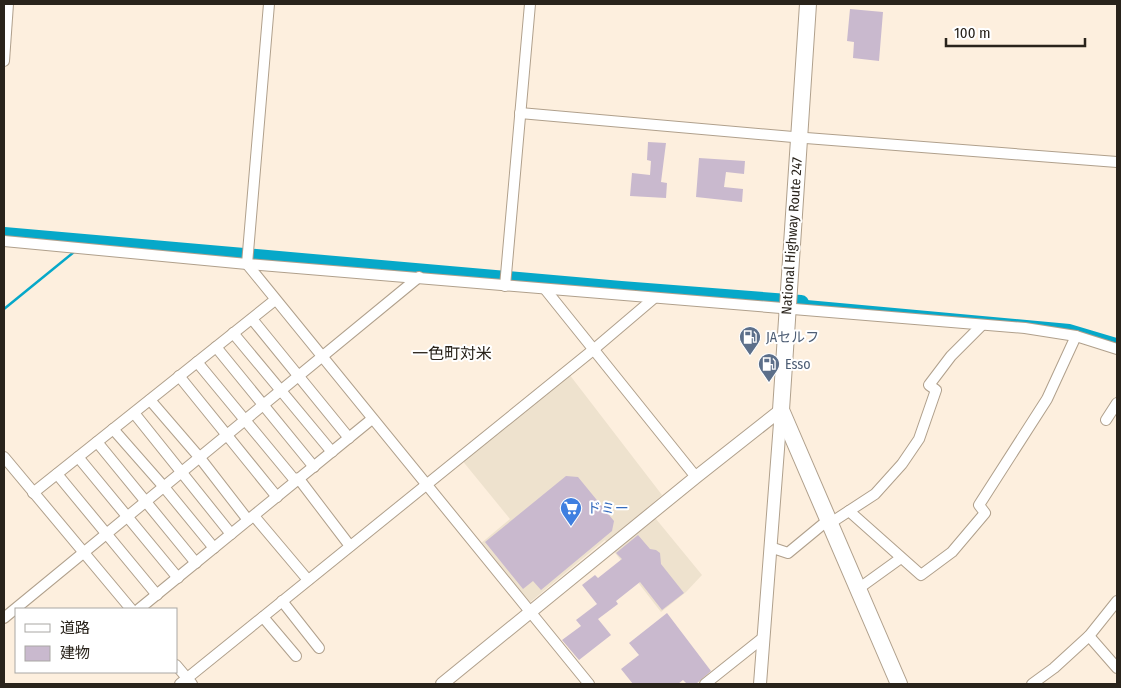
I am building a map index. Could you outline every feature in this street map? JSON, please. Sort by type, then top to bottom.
[{"type":"highway","name":"National Highway Route 247","points":[[808,4],[781,410],[899,684]]},
{"type":"street","points":[[4,61],[8,4]]},
{"type":"street","points":[[269,4],[247,264],[589,684]]},
{"type":"street","points":[[505,286],[530,4]]},
{"type":"street","points":[[520,113],[1117,162]]},
{"type":"street","points":[[4,240],[247,264],[420,277],[653,299],[982,324],[1041,330],[1076,336],[1117,349]]},
{"type":"street","points":[[16,608],[420,277]]},
{"type":"street","points":[[545,289],[696,477]]},
{"type":"street","points":[[178,668],[186,682],[282,601],[593,350],[653,299]]},
{"type":"street","points":[[33,493],[275,300]]},
{"type":"street","points":[[252,319],[349,438]]},
{"type":"street","points":[[770,547],[788,553],[829,522],[875,494],[902,464],[919,440],[936,390],[929,385],[951,356],[982,324]]},
{"type":"street","points":[[233,333],[332,452]]},
{"type":"street","points":[[849,511],[921,575],[952,552],[985,513],[979,505],[1047,399],[1076,336]]},
{"type":"street","points":[[216,347],[314,467]]},
{"type":"street","points":[[197,362],[293,478],[299,478]]},
{"type":"street","points":[[179,376],[277,497]]},
{"type":"street","points":[[150,400],[251,518],[308,580]]},
{"type":"street","points":[[1106,420],[1117,403]]},
{"type":"street","points":[[442,684],[781,410]]},
{"type":"street","points":[[760,684],[781,410]]},
{"type":"street","points":[[134,413],[231,534]]},
{"type":"street","points":[[140,608],[372,419]]},
{"type":"street","points":[[113,429],[214,548]]},
{"type":"street","points":[[97,442],[196,562]]},
{"type":"street","points":[[4,457],[130,608]]},
{"type":"street","points":[[78,457],[178,578]]},
{"type":"street","points":[[57,474],[157,595]]},
{"type":"street","points":[[299,478],[350,546]]},
{"type":"street","points":[[858,589],[901,558]]},
{"type":"street","points":[[282,601],[319,648]]},
{"type":"street","points":[[1032,684],[1054,668],[1089,636],[1117,601]]},
{"type":"street","points":[[4,618],[15,609]]},
{"type":"street","points":[[263,617],[296,656]]},
{"type":"street","points":[[1089,636],[1117,668]]},
{"type":"street","points":[[705,684],[764,637]]},
{"type":"shaded area","points":[[569,374],[662,495],[647,508],[702,575],[686,592],[661,612],[605,540],[528,604],[480,544],[510,519],[461,459]]},
{"type":"water","points":[[796,299],[1070,324],[1117,338],[1117,345],[1108,341],[796,305]]},
{"type":"building","points":[[850,9],[883,12],[879,61],[853,58],[854,42],[847,41]]},
{"type":"building","points":[[648,142],[666,143],[661,182],[667,183],[666,198],[630,196],[632,173],[650,175],[651,161],[647,160]]},
{"type":"building","points":[[699,158],[745,161],[744,174],[726,172],[724,187],[743,189],[742,202],[696,197]]},
{"type":"building","points":[[566,476],[578,477],[614,521],[612,531],[541,590],[533,581],[523,589],[485,542]]},
{"type":"building","points":[[638,535],[650,549],[660,553],[661,564],[684,593],[662,610],[640,582],[616,601],[618,604],[598,619],[611,635],[579,660],[562,640],[581,626],[576,620],[597,604],[582,585],[595,575],[598,578],[622,559],[616,553]]},
{"type":"building","points":[[667,613],[711,671],[696,684],[687,684],[683,680],[678,684],[633,684],[621,669],[639,655],[629,643]]},
{"type":"waterway","points":[[4,235],[801,303]]},
{"type":"waterway","points":[[4,309],[74,252]]},
{"type":"place","name":"JAセルフ","points":[[750,356]]},
{"type":"place","name":"Esso","points":[[769,383]]},
{"type":"place","name":"ドミー","points":[[571,527]]},
{"type":"district","name":"一色町対米","points":[[452,353]]}]
